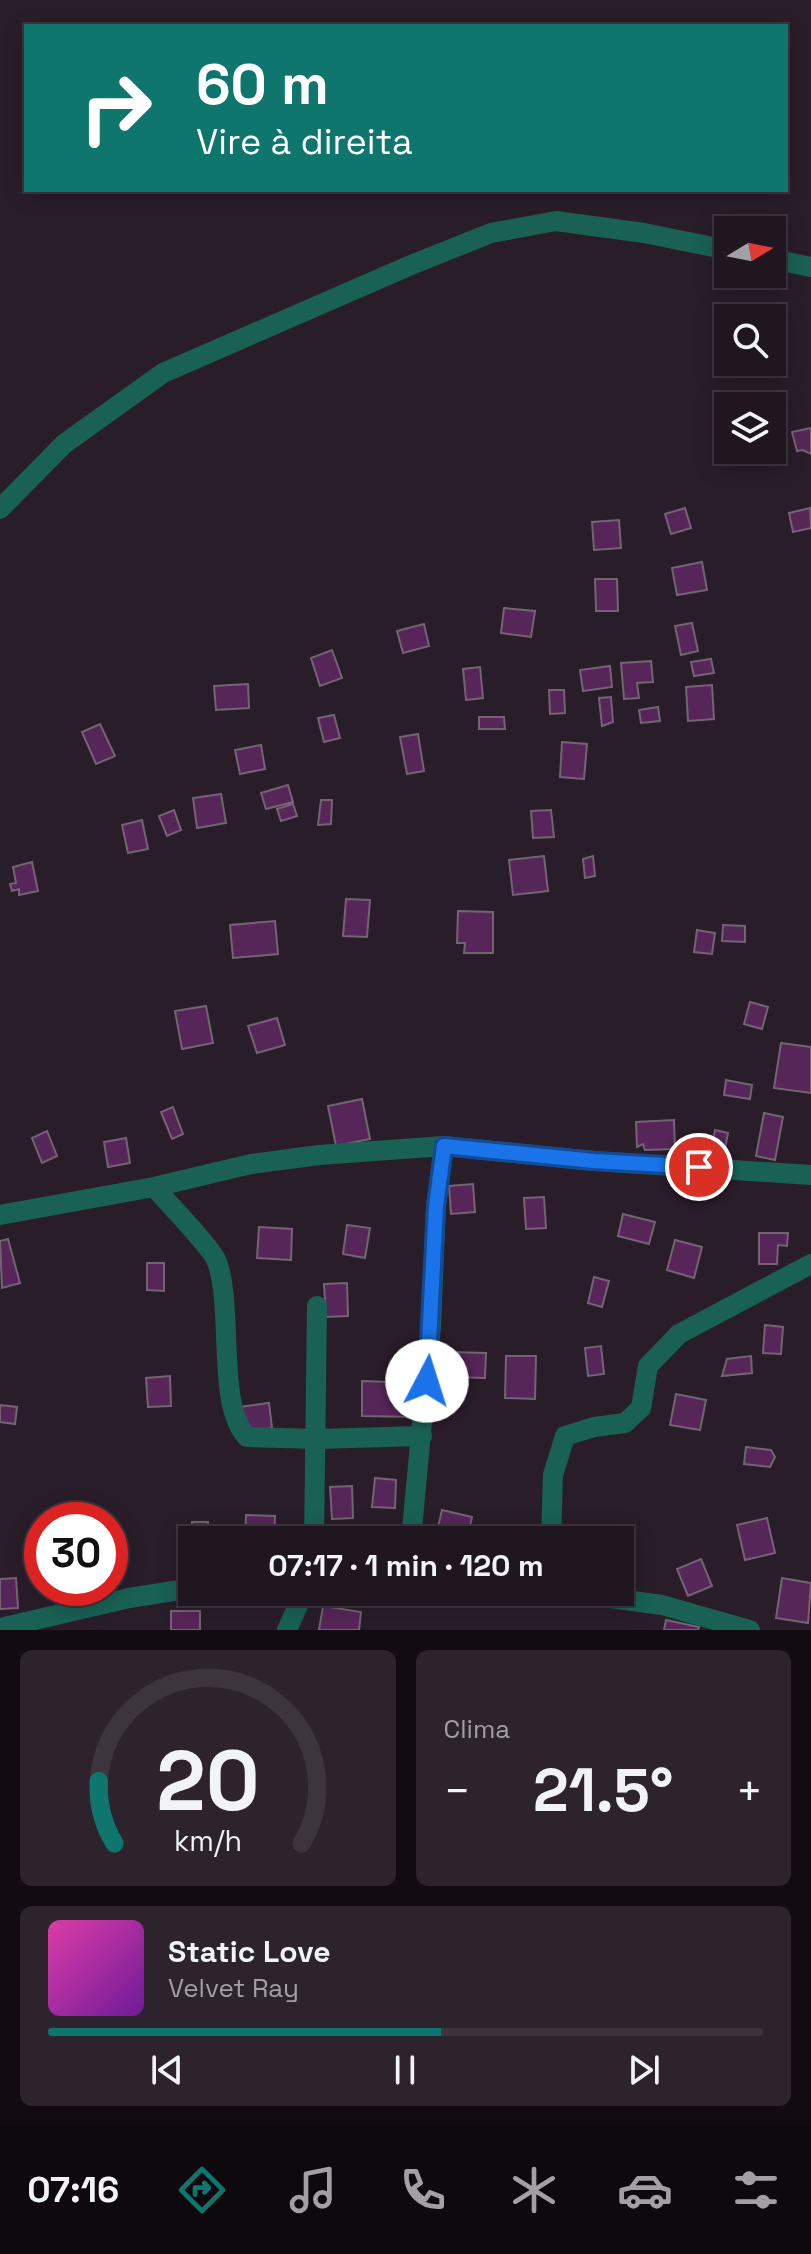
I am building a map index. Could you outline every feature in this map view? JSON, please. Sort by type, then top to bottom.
[{"type":"street","points":[[0,509],[64,444],[163,373],[491,233],[556,221],[644,233],[714,247]]},
{"type":"street","points":[[786,262],[811,267]]},
{"type":"street","points":[[412,1526],[432,1313],[436,1206],[444,1146]]},
{"type":"street","points":[[0,1215],[154,1187],[251,1164],[319,1155],[444,1146],[594,1161],[811,1175]]},
{"type":"street","points":[[154,1187],[217,1261],[233,1410],[238,1428],[247,1437],[422,1436]]},
{"type":"street","points":[[551,1526],[553,1475],[565,1436],[594,1427],[625,1423],[641,1408],[648,1366],[679,1334],[811,1264]]},
{"type":"street","points":[[314,1526],[317,1306]]},
{"type":"street","points":[[0,1628],[129,1598],[178,1590]]},
{"type":"street","points":[[634,1601],[662,1605],[750,1630]]},
{"type":"street","points":[[287,1630],[298,1606]]},
{"type":"building","points":[[811,428],[811,454],[797,451],[792,432]]},
{"type":"building","points":[[685,508],[691,528],[671,534],[665,514]]},
{"type":"building","points":[[810,508],[811,528],[793,532],[789,513]]},
{"type":"building","points":[[619,520],[621,548],[594,550],[592,522]]},
{"type":"building","points":[[702,562],[707,590],[677,595],[672,568]]},
{"type":"building","points":[[595,579],[617,579],[618,611],[596,611]]},
{"type":"building","points":[[504,608],[535,611],[531,637],[501,633]]},
{"type":"building","points":[[692,623],[698,651],[681,655],[675,626]]},
{"type":"building","points":[[424,624],[429,646],[403,653],[397,631]]},
{"type":"building","points":[[332,650],[342,678],[320,686],[311,658]]},
{"type":"building","points":[[711,659],[714,673],[694,676],[691,662]]},
{"type":"building","points":[[651,661],[653,682],[637,683],[639,698],[624,699],[621,663]]},
{"type":"building","points":[[610,666],[612,687],[583,691],[580,670]]},
{"type":"building","points":[[480,667],[483,698],[466,700],[463,669]]},
{"type":"building","points":[[248,684],[249,708],[216,710],[214,686]]},
{"type":"building","points":[[712,685],[714,719],[688,721],[686,687]]},
{"type":"building","points":[[549,690],[564,690],[565,713],[550,714]]},
{"type":"building","points":[[611,697],[613,722],[602,726],[599,698]]},
{"type":"building","points":[[658,707],[660,721],[641,723],[639,710]]},
{"type":"building","points":[[334,715],[340,738],[324,742],[318,718]]},
{"type":"building","points":[[479,717],[504,717],[505,729],[479,729]]},
{"type":"building","points":[[100,724],[115,756],[96,764],[82,732]]},
{"type":"building","points":[[418,734],[424,771],[407,774],[400,737]]},
{"type":"building","points":[[562,742],[587,744],[584,779],[560,777]]},
{"type":"building","points":[[261,745],[265,769],[240,774],[235,750]]},
{"type":"building","points":[[288,785],[293,802],[266,809],[261,793]]},
{"type":"building","points":[[221,794],[226,823],[197,828],[193,798]]},
{"type":"building","points":[[321,800],[332,800],[331,824],[318,825]]},
{"type":"building","points":[[293,804],[297,816],[281,821],[277,809]]},
{"type":"building","points":[[174,810],[181,830],[167,836],[159,816]]},
{"type":"building","points":[[551,810],[554,837],[533,838],[531,811]]},
{"type":"building","points":[[142,820],[148,849],[128,853],[122,825]]},
{"type":"building","points":[[544,856],[548,891],[513,895],[509,860]]},
{"type":"building","points":[[593,856],[595,876],[585,878],[583,859]]},
{"type":"building","points":[[32,862],[38,891],[19,895],[19,889],[12,891],[10,884],[16,883],[13,867]]},
{"type":"building","points":[[346,899],[370,900],[367,937],[343,936]]},
{"type":"building","points":[[458,911],[493,912],[493,953],[464,953],[465,943],[457,943]]},
{"type":"building","points":[[275,921],[278,954],[233,958],[230,925]]},
{"type":"building","points":[[723,925],[745,926],[745,942],[722,941]]},
{"type":"building","points":[[697,930],[715,933],[712,954],[694,952]]},
{"type":"building","points":[[750,1002],[768,1007],[762,1029],[744,1024]]},
{"type":"building","points":[[206,1006],[213,1043],[182,1049],[175,1011]]},
{"type":"building","points":[[277,1018],[285,1045],[257,1053],[248,1026]]},
{"type":"building","points":[[781,1043],[811,1047],[811,1093],[774,1088]]},
{"type":"building","points":[[726,1080],[752,1085],[750,1099],[724,1095]]},
{"type":"building","points":[[362,1099],[370,1139],[336,1146],[328,1106]]},
{"type":"building","points":[[173,1107],[183,1134],[172,1139],[161,1112]]},
{"type":"building","points":[[764,1113],[783,1117],[775,1160],[756,1156]]},
{"type":"building","points":[[674,1120],[675,1149],[645,1150],[643,1144],[637,1147],[636,1122]]},
{"type":"building","points":[[715,1130],[728,1133],[723,1159],[710,1156]]},
{"type":"building","points":[[47,1131],[57,1156],[42,1163],[32,1138]]},
{"type":"building","points":[[126,1138],[130,1163],[108,1167],[104,1142]]},
{"type":"building","points":[[473,1184],[475,1212],[451,1214],[449,1186]]},
{"type":"building","points":[[544,1197],[546,1228],[526,1229],[524,1198]]},
{"type":"building","points":[[623,1214],[655,1222],[649,1244],[618,1236]]},
{"type":"building","points":[[347,1225],[370,1228],[365,1258],[343,1254]]},
{"type":"building","points":[[259,1227],[292,1229],[291,1260],[257,1258]]},
{"type":"building","points":[[759,1233],[788,1233],[787,1246],[778,1245],[777,1264],[759,1264]]},
{"type":"building","points":[[8,1239],[20,1283],[2,1288],[0,1241]]},
{"type":"building","points":[[675,1240],[702,1247],[694,1278],[667,1270]]},
{"type":"building","points":[[147,1263],[164,1263],[164,1291],[147,1290]]},
{"type":"building","points":[[594,1277],[609,1281],[602,1307],[588,1303]]},
{"type":"building","points":[[347,1283],[348,1316],[326,1317],[324,1284]]},
{"type":"building","points":[[765,1325],[783,1327],[781,1354],[763,1353]]},
{"type":"building","points":[[601,1346],[604,1374],[588,1376],[585,1348]]},
{"type":"building","points":[[450,1352],[486,1353],[485,1378],[450,1377]]},
{"type":"building","points":[[506,1356],[536,1356],[535,1399],[505,1398]]},
{"type":"building","points":[[751,1356],[752,1373],[722,1376],[727,1359]]},
{"type":"building","points":[[170,1376],[171,1406],[148,1407],[146,1378]]},
{"type":"building","points":[[362,1381],[418,1383],[418,1417],[362,1416]]},
{"type":"building","points":[[676,1394],[706,1400],[700,1430],[670,1425]]},
{"type":"building","points":[[269,1403],[272,1428],[242,1432],[239,1407]]},
{"type":"building","points":[[0,1405],[17,1407],[15,1424],[0,1422]]},
{"type":"building","points":[[746,1447],[771,1450],[775,1457],[770,1467],[744,1464]]},
{"type":"building","points":[[375,1478],[396,1480],[395,1508],[372,1507]]},
{"type":"building","points":[[352,1486],[353,1518],[332,1519],[330,1487]]},
{"type":"building","points":[[442,1510],[472,1517],[470,1526],[438,1526]]},
{"type":"building","points":[[246,1515],[275,1516],[275,1526],[246,1526]]},
{"type":"building","points":[[767,1518],[775,1553],[745,1560],[737,1525]]},
{"type":"building","points":[[192,1522],[208,1522],[208,1526],[192,1526]]},
{"type":"building","points":[[701,1559],[712,1586],[688,1596],[677,1569]]},
{"type":"building","points":[[16,1578],[18,1608],[0,1609],[0,1579]]},
{"type":"building","points":[[782,1578],[811,1583],[808,1623],[776,1618]]},
{"type":"building","points":[[323,1606],[361,1612],[359,1630],[319,1630]]},
{"type":"building","points":[[171,1611],[200,1611],[200,1630],[171,1630]]},
{"type":"building","points":[[666,1620],[699,1627],[698,1630],[664,1630]]},
{"type":"route","points":[[427,1381],[436,1206],[444,1146],[594,1161],[699,1167]]}]
